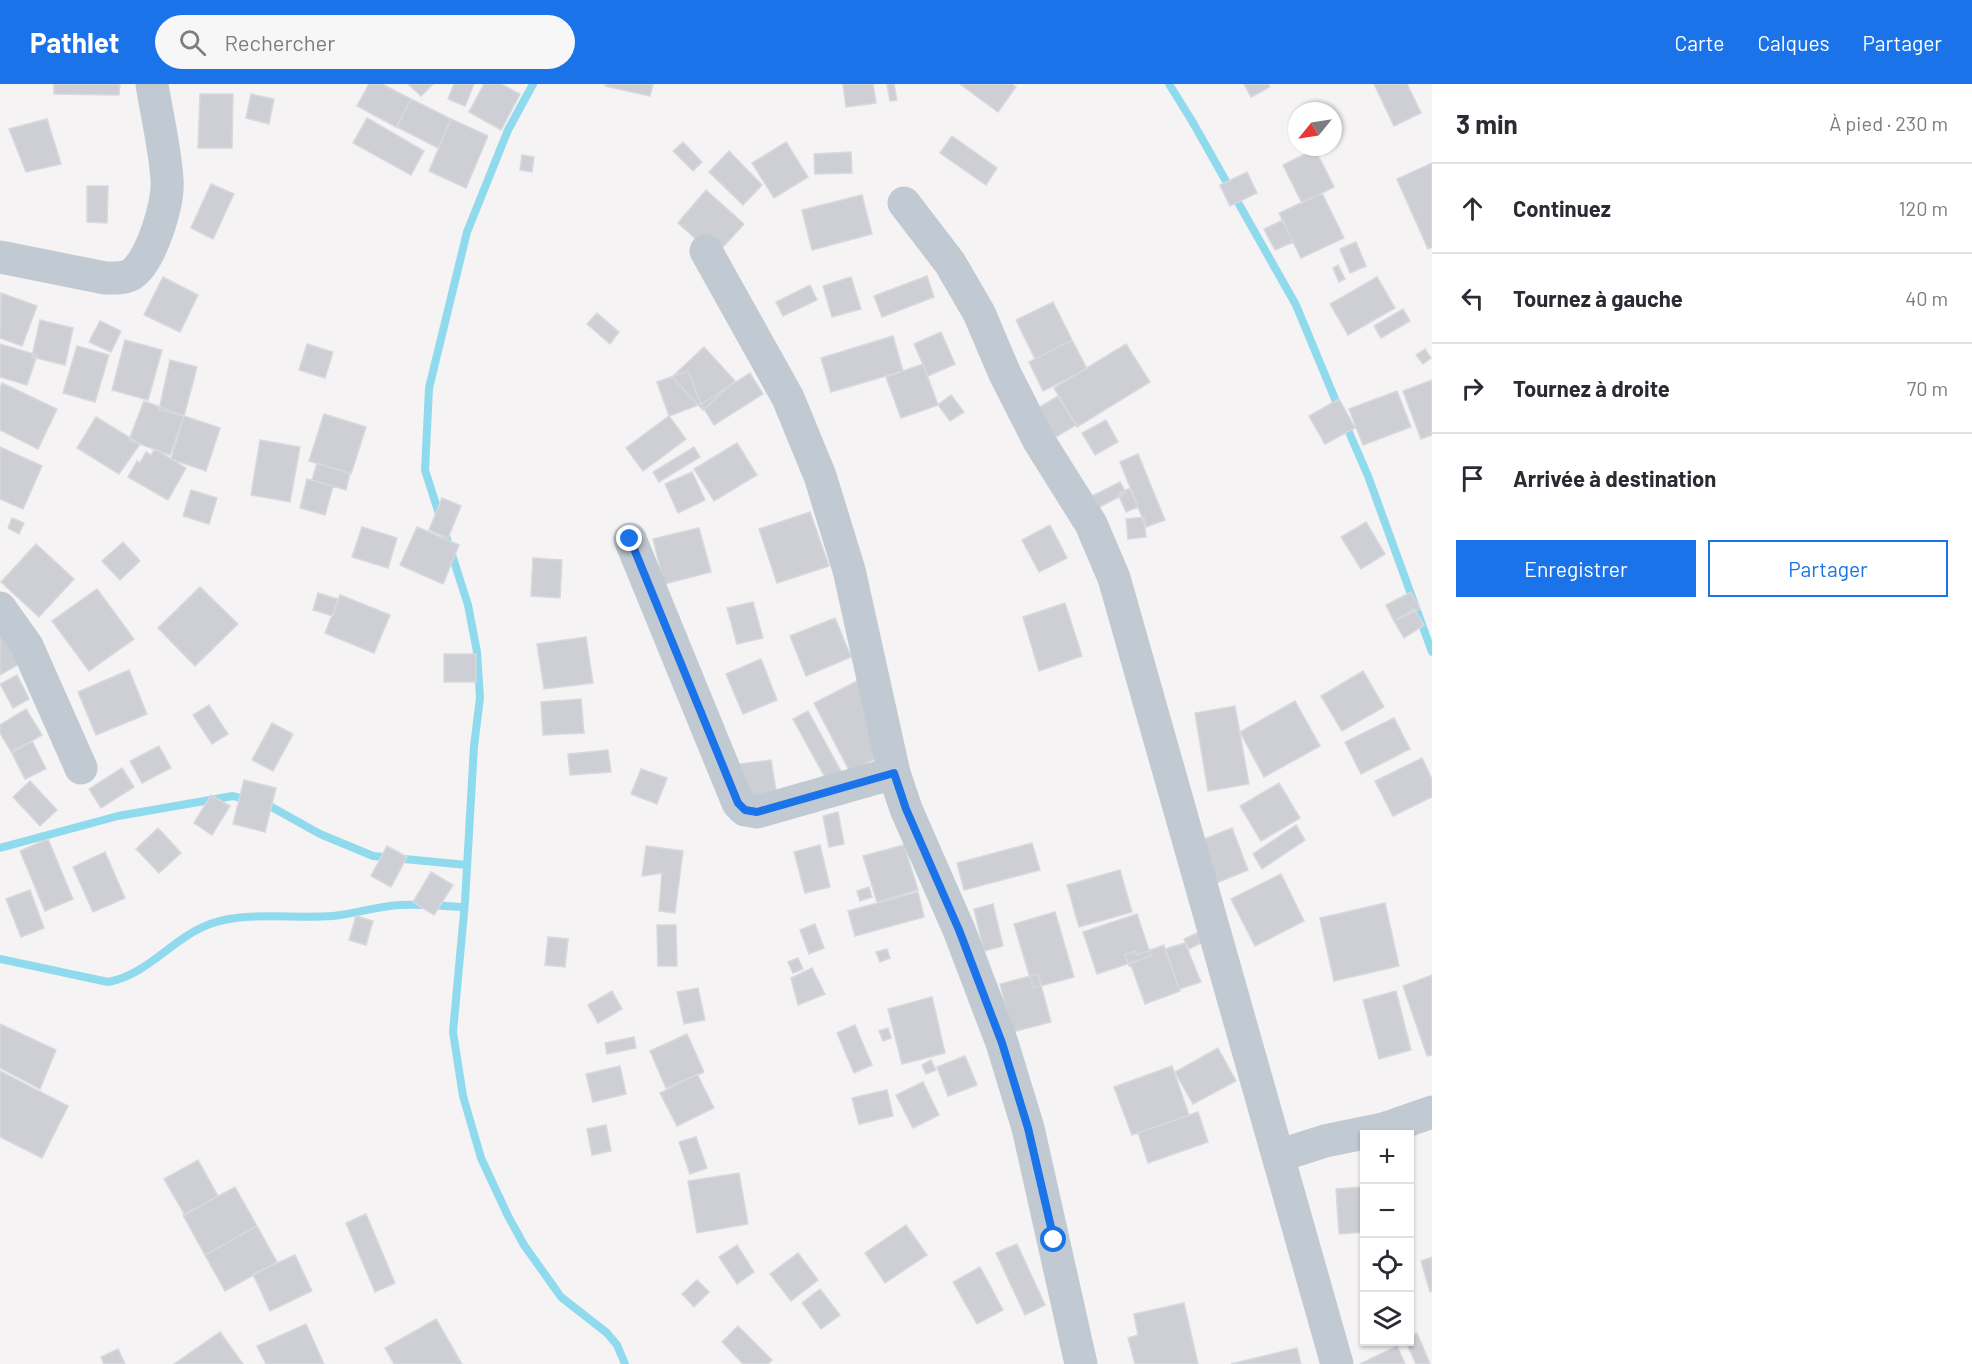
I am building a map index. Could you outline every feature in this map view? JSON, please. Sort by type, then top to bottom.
[{"type":"street","points":[[0,257],[105,278],[121,278],[132,274],[150,248],[163,209],[167,183],[152,84]]},
{"type":"street","points":[[904,203],[950,263],[979,314],[1010,384],[1039,441],[1091,524],[1113,578],[1337,1364]]},
{"type":"street","points":[[706,251],[788,398],[820,476],[849,570],[894,773],[906,809],[959,930],[1002,1043],[1028,1128],[1081,1364]]},
{"type":"street","points":[[630,539],[738,803],[745,810],[757,812],[894,773]]},
{"type":"street","points":[[0,608],[27,646],[81,768]]},
{"type":"street","points":[[1278,1156],[1325,1141],[1383,1129],[1432,1112]]},
{"type":"building","points":[[54,84],[120,84],[119,95],[54,94]]},
{"type":"building","points":[[369,84],[382,84],[411,99],[396,127],[357,106]]},
{"type":"building","points":[[408,84],[433,84],[421,96]]},
{"type":"building","points":[[454,84],[474,84],[465,106],[448,99]]},
{"type":"building","points":[[484,84],[501,84],[520,94],[501,130],[469,112]]},
{"type":"building","points":[[606,84],[653,84],[650,96],[605,86]]},
{"type":"building","points":[[843,84],[873,84],[876,103],[846,107]]},
{"type":"building","points":[[887,84],[894,84],[897,100],[890,101]]},
{"type":"building","points":[[960,84],[1012,84],[1016,87],[998,112]]},
{"type":"building","points":[[1244,84],[1268,84],[1270,87],[1251,97]]},
{"type":"building","points":[[1374,84],[1407,84],[1421,113],[1394,126]]},
{"type":"building","points":[[200,94],[233,94],[232,148],[198,148]]},
{"type":"building","points":[[251,94],[274,99],[269,124],[246,118]]},
{"type":"building","points":[[411,99],[451,119],[438,148],[397,127]]},
{"type":"building","points":[[367,118],[424,151],[411,175],[353,143]]},
{"type":"building","points":[[47,119],[61,164],[26,172],[9,129]]},
{"type":"building","points":[[451,119],[488,136],[466,188],[429,171]]},
{"type":"building","points":[[952,136],[997,168],[986,185],[940,153]]},
{"type":"building","points":[[683,142],[702,162],[693,171],[673,151]]},
{"type":"building","points":[[786,142],[808,177],[774,198],[752,163]]},
{"type":"building","points":[[729,151],[762,185],[743,205],[709,172]]},
{"type":"building","points":[[851,152],[852,173],[815,174],[814,154]]},
{"type":"building","points":[[522,155],[534,157],[532,172],[520,170]]},
{"type":"building","points":[[1301,156],[1318,156],[1334,187],[1302,203],[1283,165]]},
{"type":"building","points":[[1432,163],[1432,247],[1428,249],[1397,179]]},
{"type":"building","points":[[1247,172],[1257,193],[1230,206],[1220,185]]},
{"type":"building","points":[[211,184],[234,194],[213,239],[191,228]]},
{"type":"building","points":[[87,186],[108,186],[107,223],[87,222]]},
{"type":"building","points":[[706,190],[744,224],[715,256],[678,223]]},
{"type":"building","points":[[1322,193],[1344,238],[1301,258],[1279,213]]},
{"type":"building","points":[[862,195],[872,234],[812,250],[802,210]]},
{"type":"building","points":[[1283,220],[1293,242],[1275,250],[1264,229]]},
{"type":"building","points":[[1356,242],[1366,266],[1350,273],[1340,249]]},
{"type":"building","points":[[1338,265],[1345,279],[1339,282],[1333,268]]},
{"type":"building","points":[[927,276],[934,297],[882,317],[874,296]]},
{"type":"building","points":[[163,277],[198,295],[180,332],[144,315]]},
{"type":"building","points":[[851,277],[861,309],[832,317],[823,286]]},
{"type":"building","points":[[1377,277],[1395,308],[1348,335],[1330,304]]},
{"type":"building","points":[[810,285],[817,300],[783,316],[776,302]]},
{"type":"building","points":[[1,293],[37,306],[22,346],[0,338]]},
{"type":"building","points":[[1053,302],[1072,340],[1035,359],[1016,320]]},
{"type":"building","points":[[1403,309],[1410,321],[1381,338],[1374,326]]},
{"type":"building","points":[[597,313],[619,332],[610,344],[587,324]]},
{"type":"building","points":[[40,320],[73,328],[65,365],[32,357]]},
{"type":"building","points":[[100,321],[121,331],[111,352],[89,342]]},
{"type":"building","points":[[941,332],[955,364],[928,376],[914,344]]},
{"type":"building","points":[[893,336],[903,371],[831,392],[821,358]]},
{"type":"building","points":[[125,340],[162,350],[148,400],[112,390]]},
{"type":"building","points":[[1072,340],[1087,369],[1043,391],[1029,362]]},
{"type":"building","points":[[0,344],[37,355],[27,385],[0,377]]},
{"type":"building","points":[[307,344],[333,352],[325,378],[299,370]]},
{"type":"building","points":[[1126,344],[1150,382],[1077,427],[1054,388]]},
{"type":"building","points":[[77,346],[109,355],[95,402],[63,393]]},
{"type":"building","points":[[704,347],[735,381],[703,410],[672,377]]},
{"type":"building","points":[[1425,349],[1431,358],[1423,364],[1416,355]]},
{"type":"building","points":[[170,360],[197,367],[184,416],[159,410]]},
{"type":"building","points":[[923,364],[938,405],[901,418],[886,377]]},
{"type":"building","points":[[688,371],[701,404],[669,416],[657,382]]},
{"type":"building","points":[[750,373],[763,394],[714,425],[701,404]]},
{"type":"building","points":[[1432,380],[1432,435],[1421,439],[1403,391]]},
{"type":"building","points":[[2,383],[57,409],[38,449],[0,430]]},
{"type":"building","points":[[1397,391],[1411,427],[1363,445],[1349,409]]},
{"type":"building","points":[[951,395],[964,412],[950,421],[938,405]]},
{"type":"building","points":[[1058,396],[1076,425],[1051,440],[1033,411]]},
{"type":"building","points":[[1339,399],[1355,428],[1325,444],[1309,416]]},
{"type":"building","points":[[144,401],[184,416],[170,455],[129,440]]},
{"type":"building","points":[[324,414],[366,427],[351,474],[309,461]]},
{"type":"building","points":[[184,416],[220,428],[206,471],[171,459]]},
{"type":"building","points":[[669,416],[686,439],[643,471],[626,448]]},
{"type":"building","points":[[96,417],[140,444],[119,474],[77,448]]},
{"type":"building","points":[[1106,420],[1118,442],[1095,455],[1082,433]]},
{"type":"building","points":[[260,440],[300,447],[290,502],[251,495]]},
{"type":"building","points":[[737,443],[757,475],[714,501],[694,469]]},
{"type":"building","points":[[0,447],[42,466],[23,509],[0,499]]},
{"type":"building","points":[[694,447],[700,457],[659,482],[653,472]]},
{"type":"building","points":[[155,449],[186,468],[168,500],[128,477],[137,461],[140,463],[146,452],[151,455]]},
{"type":"building","points":[[1138,454],[1165,520],[1146,527],[1120,462]]},
{"type":"building","points":[[317,463],[350,473],[346,490],[312,480]]},
{"type":"building","points":[[692,472],[705,500],[678,513],[665,484]]},
{"type":"building","points":[[307,479],[333,486],[325,515],[300,508]]},
{"type":"building","points":[[1120,482],[1126,493],[1098,508],[1092,496]]},
{"type":"building","points":[[1130,488],[1138,507],[1126,512],[1118,494]]},
{"type":"building","points":[[191,490],[217,498],[209,524],[183,516]]},
{"type":"building","points":[[442,498],[461,506],[448,538],[429,530]]},
{"type":"building","points":[[810,512],[829,566],[777,583],[759,529]]},
{"type":"building","points":[[1144,517],[1146,537],[1128,539],[1126,519]]},
{"type":"building","points":[[12,518],[24,523],[19,534],[8,528]]},
{"type":"building","points":[[1366,522],[1385,554],[1361,569],[1341,537]]},
{"type":"building","points":[[1050,525],[1067,558],[1039,572],[1022,540]]},
{"type":"building","points":[[362,527],[397,538],[388,568],[352,557]]},
{"type":"building","points":[[417,527],[459,545],[443,584],[400,565]]},
{"type":"building","points":[[699,528],[711,572],[664,584],[653,539]]},
{"type":"building","points":[[123,542],[140,561],[120,580],[102,561]]},
{"type":"building","points":[[36,544],[74,579],[39,617],[1,582]]},
{"type":"building","points":[[533,558],[562,560],[560,598],[531,596]]},
{"type":"building","points":[[200,587],[238,624],[195,666],[158,628]]},
{"type":"building","points":[[97,589],[134,639],[89,671],[52,621]]},
{"type":"building","points":[[1411,592],[1420,609],[1394,621],[1386,605]]},
{"type":"building","points":[[318,593],[338,599],[333,616],[313,610]]},
{"type":"building","points":[[340,595],[390,615],[374,653],[325,633]]},
{"type":"building","points":[[753,602],[763,638],[737,644],[727,608]]},
{"type":"building","points":[[1065,603],[1082,656],[1039,671],[1023,617]]},
{"type":"building","points":[[1414,609],[1424,625],[1404,638],[1394,621]]},
{"type":"building","points":[[835,618],[851,657],[806,676],[790,636]]},
{"type":"building","points":[[0,627],[21,663],[0,675]]},
{"type":"building","points":[[586,637],[593,683],[544,689],[537,644]]},
{"type":"building","points":[[444,654],[476,654],[476,682],[444,682]]},
{"type":"building","points":[[761,659],[777,700],[743,714],[726,674]]},
{"type":"building","points":[[129,670],[147,714],[96,735],[78,692]]},
{"type":"building","points":[[1363,671],[1384,707],[1342,731],[1321,696]]},
{"type":"building","points":[[17,675],[29,699],[13,708],[0,684]]},
{"type":"building","points":[[863,678],[898,747],[850,772],[814,703]]},
{"type":"building","points":[[581,699],[584,733],[543,735],[541,702]]},
{"type":"building","points":[[1295,701],[1320,746],[1264,777],[1240,732]]},
{"type":"building","points":[[209,705],[228,734],[212,744],[193,715]]},
{"type":"building","points":[[1235,706],[1249,784],[1208,791],[1195,713]]},
{"type":"building","points":[[26,709],[42,735],[12,753],[0,733],[0,725]]},
{"type":"building","points":[[808,711],[848,784],[833,792],[793,719]]},
{"type":"building","points":[[1394,718],[1410,749],[1361,774],[1345,742]]},
{"type":"building","points":[[272,723],[293,734],[273,771],[252,760]]},
{"type":"building","points":[[32,741],[46,769],[25,779],[11,751]]},
{"type":"building","points":[[159,746],[171,768],[142,783],[130,761]]},
{"type":"building","points":[[608,750],[611,772],[570,775],[568,754]]},
{"type":"building","points":[[1422,758],[1432,779],[1432,797],[1393,816],[1375,781]]},
{"type":"building","points":[[771,760],[778,803],[747,808],[740,764]]},
{"type":"building","points":[[122,768],[134,787],[101,808],[89,789]]},
{"type":"building","points":[[641,769],[667,778],[657,804],[631,794]]},
{"type":"building","points":[[244,780],[276,788],[265,832],[233,824]]},
{"type":"building","points":[[30,781],[57,810],[40,826],[13,797]]},
{"type":"building","points":[[1279,783],[1300,818],[1261,841],[1240,806]]},
{"type":"building","points":[[211,795],[230,806],[212,835],[194,823]]},
{"type":"building","points":[[838,812],[844,844],[829,847],[823,816]]},
{"type":"building","points":[[1296,825],[1305,840],[1262,869],[1253,854]]},
{"type":"building","points":[[158,828],[181,853],[159,873],[136,849]]},
{"type":"building","points":[[1232,828],[1248,870],[1214,884],[1197,842]]},
{"type":"building","points":[[48,839],[73,899],[45,911],[20,851]]},
{"type":"building","points":[[1032,843],[1040,870],[964,890],[957,863]]},
{"type":"building","points":[[820,845],[830,887],[805,893],[794,852]]},
{"type":"building","points":[[904,845],[918,890],[877,902],[863,856]]},
{"type":"building","points":[[387,846],[407,857],[391,887],[371,876]]},
{"type":"building","points":[[646,846],[683,851],[675,913],[659,911],[662,873],[642,876]]},
{"type":"building","points":[[105,852],[125,898],[93,912],[73,867]]},
{"type":"building","points":[[1120,870],[1132,912],[1079,927],[1067,885]]},
{"type":"building","points":[[431,872],[453,885],[434,915],[413,902]]},
{"type":"building","points":[[1281,874],[1304,921],[1255,946],[1231,899]]},
{"type":"building","points":[[869,887],[872,897],[860,901],[857,891]]},
{"type":"building","points":[[30,890],[44,928],[21,937],[6,899]]},
{"type":"building","points":[[918,892],[924,917],[855,936],[848,911]]},
{"type":"building","points":[[1385,903],[1399,966],[1334,981],[1320,918]]},
{"type":"building","points":[[993,904],[1003,946],[984,951],[974,909]]},
{"type":"building","points":[[1055,912],[1074,977],[1033,988],[1014,924]]},
{"type":"building","points":[[1137,914],[1151,956],[1097,974],[1083,932]]},
{"type":"building","points":[[356,916],[373,921],[366,945],[349,940]]},
{"type":"building","points":[[815,924],[824,948],[809,954],[800,930]]},
{"type":"building","points":[[657,925],[676,925],[677,966],[658,966]]},
{"type":"building","points":[[1199,932],[1203,942],[1189,949],[1184,939]]},
{"type":"building","points":[[548,937],[568,939],[565,967],[545,965]]},
{"type":"building","points":[[1185,943],[1201,982],[1179,989],[1165,949]]},
{"type":"building","points":[[1164,945],[1180,991],[1145,1004],[1125,955],[1135,951],[1137,955]]},
{"type":"building","points":[[887,949],[890,958],[880,962],[876,952]]},
{"type":"building","points":[[798,958],[803,969],[793,973],[788,962]]},
{"type":"building","points":[[812,968],[825,994],[798,1005],[791,978]]},
{"type":"building","points":[[1038,974],[1051,1022],[1012,1032],[1000,984]]},
{"type":"building","points":[[1432,975],[1432,1055],[1427,1056],[1403,986]]},
{"type":"building","points":[[698,988],[705,1020],[684,1024],[677,992]]},
{"type":"building","points":[[612,991],[622,1009],[598,1023],[588,1005]]},
{"type":"building","points":[[1396,991],[1411,1050],[1379,1059],[1363,1000]]},
{"type":"building","points":[[932,997],[945,1053],[902,1064],[888,1009]]},
{"type":"building","points":[[0,1024],[56,1050],[40,1089],[0,1068]]},
{"type":"building","points":[[855,1025],[872,1065],[854,1073],[837,1033]]},
{"type":"building","points":[[888,1028],[891,1038],[883,1041],[879,1031]]},
{"type":"building","points":[[687,1034],[704,1072],[666,1088],[650,1051]]},
{"type":"building","points":[[634,1037],[636,1048],[607,1054],[605,1043]]},
{"type":"building","points":[[1218,1048],[1236,1081],[1193,1104],[1175,1072]]},
{"type":"building","points":[[965,1056],[977,1085],[948,1096],[937,1067]]},
{"type":"building","points":[[931,1060],[936,1070],[926,1074],[922,1065]]},
{"type":"building","points":[[620,1066],[626,1094],[593,1102],[586,1074]]},
{"type":"building","points":[[1172,1066],[1189,1115],[1132,1135],[1114,1087]]},
{"type":"building","points":[[0,1071],[68,1106],[42,1158],[0,1137]]},
{"type":"building","points":[[697,1074],[714,1108],[677,1126],[660,1093]]},
{"type":"building","points":[[923,1082],[939,1115],[913,1128],[896,1095]]},
{"type":"building","points":[[887,1090],[893,1116],[859,1124],[852,1098]]},
{"type":"building","points":[[1198,1112],[1208,1142],[1148,1163],[1138,1133]]},
{"type":"building","points":[[606,1125],[611,1151],[592,1155],[587,1129]]},
{"type":"building","points":[[696,1137],[707,1168],[690,1174],[679,1142]]},
{"type":"building","points":[[198,1160],[218,1196],[185,1215],[164,1179]]},
{"type":"building","points":[[739,1173],[748,1224],[697,1233],[688,1181]]},
{"type":"building","points":[[235,1187],[257,1226],[205,1255],[183,1215]]},
{"type":"building","points":[[1360,1187],[1360,1232],[1339,1234],[1336,1189]]},
{"type":"building","points":[[366,1214],[395,1283],[375,1292],[346,1223]]},
{"type":"building","points":[[906,1225],[927,1255],[885,1283],[865,1253]]},
{"type":"building","points":[[257,1226],[277,1262],[225,1291],[205,1255]]},
{"type":"building","points":[[1017,1244],[1045,1305],[1025,1315],[996,1253]]},
{"type":"building","points":[[737,1245],[754,1272],[737,1284],[719,1257]]},
{"type":"building","points":[[798,1253],[818,1280],[791,1301],[770,1274]]},
{"type":"building","points":[[295,1255],[312,1291],[270,1311],[253,1274]]},
{"type":"building","points":[[1432,1257],[1432,1291],[1430,1292],[1421,1261]]},
{"type":"building","points":[[980,1267],[1003,1310],[977,1324],[953,1282]]},
{"type":"building","points":[[697,1280],[709,1292],[694,1307],[682,1294]]},
{"type":"building","points":[[820,1289],[840,1315],[821,1329],[802,1303]]},
{"type":"building","points":[[1184,1303],[1198,1364],[1135,1364],[1128,1338],[1138,1335],[1134,1314]]},
{"type":"building","points":[[436,1319],[462,1364],[394,1364],[385,1348]]},
{"type":"building","points":[[306,1324],[324,1364],[266,1364],[257,1346]]},
{"type":"building","points":[[738,1326],[772,1360],[768,1364],[743,1364],[722,1342]]},
{"type":"building","points":[[220,1332],[243,1364],[174,1364]]},
{"type":"building","points":[[1417,1333],[1430,1364],[1416,1364],[1408,1346],[1414,1346],[1414,1335]]},
{"type":"building","points":[[1397,1346],[1405,1364],[1360,1364]]},
{"type":"building","points":[[1297,1348],[1301,1364],[1231,1364]]},
{"type":"building","points":[[118,1349],[125,1364],[104,1364],[101,1357]]},
{"type":"waterway","points":[[533,84],[508,130],[467,232],[429,388],[425,470],[468,605],[477,652],[480,698],[474,746],[465,902],[453,1032],[463,1096],[481,1158],[508,1216],[524,1245],[561,1297],[607,1333],[617,1345],[625,1364]]},
{"type":"waterway","points":[[1169,84],[1296,305],[1340,411]]},
{"type":"waterway","points":[[1345,423],[1368,476],[1432,652]]},
{"type":"waterway","points":[[0,848],[118,816],[233,796],[248,800]]},
{"type":"waterway","points":[[260,803],[268,805],[320,834],[373,856],[467,865]]},
{"type":"waterway","points":[[0,959],[108,982],[136,972],[196,930],[224,920],[254,917],[333,916],[400,905],[464,907]]},
{"type":"route","points":[[630,539],[738,803],[745,810],[757,812],[894,773],[906,809],[959,930],[1002,1043],[1028,1128],[1054,1240]]}]
